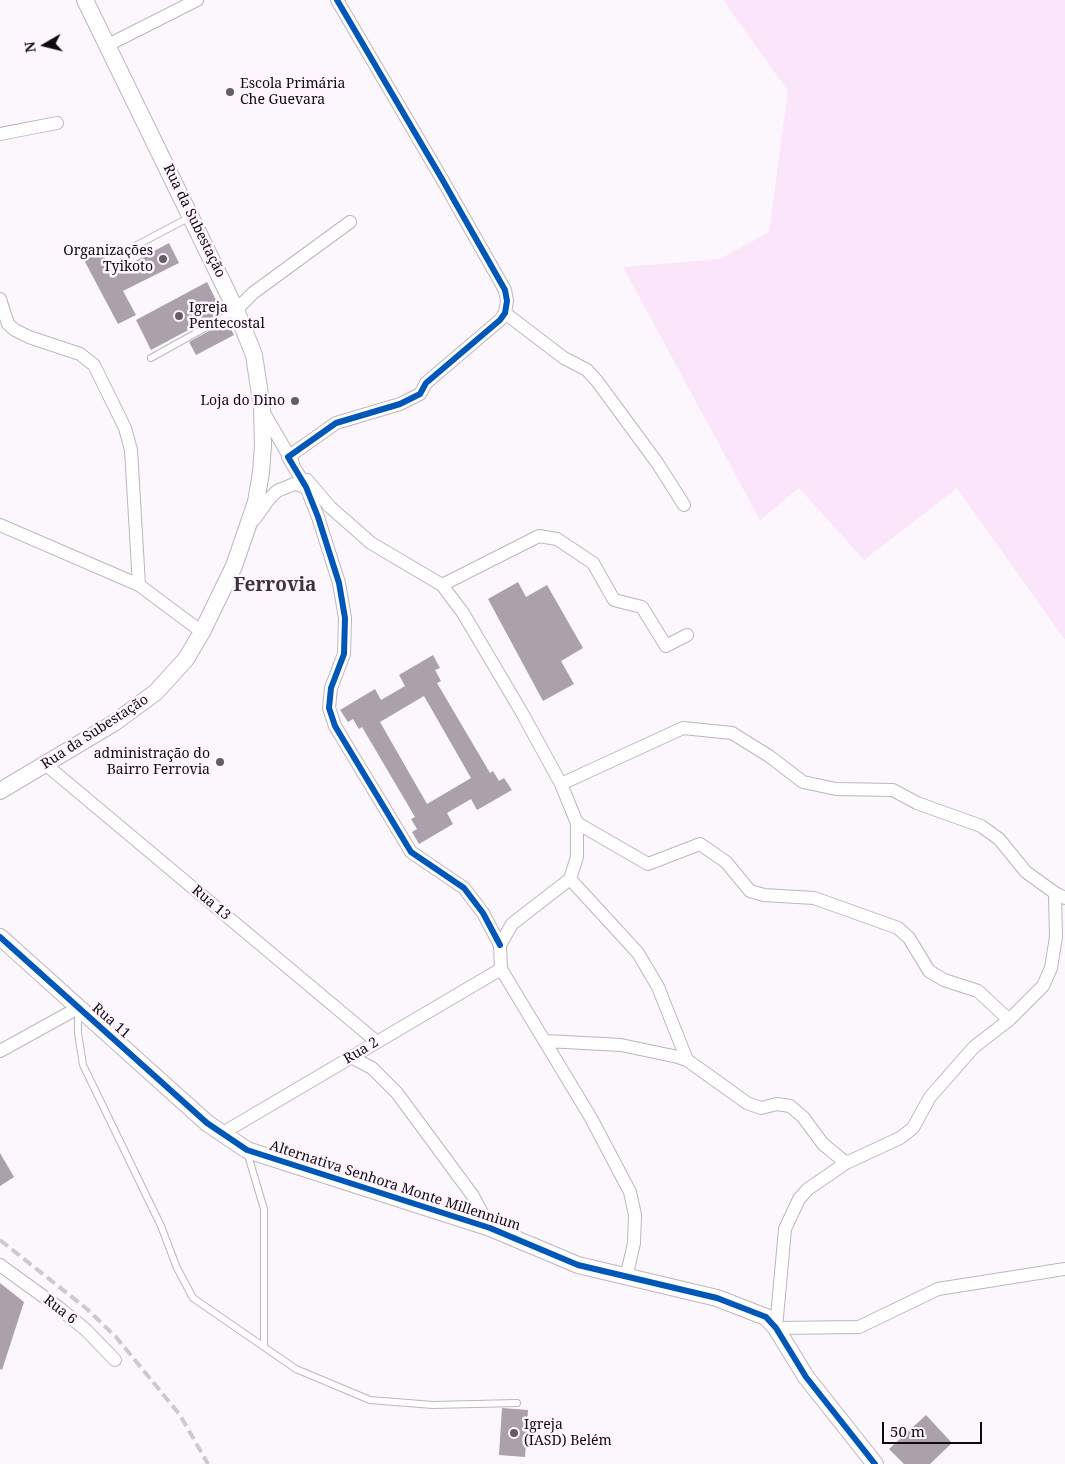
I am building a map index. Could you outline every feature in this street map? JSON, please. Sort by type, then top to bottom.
[{"type":"street","name":"Rua da Subestação","points":[[0,791],[114,723],[156,692],[186,659],[202,632],[234,566],[256,502],[261,472],[263,445],[262,408],[254,355],[236,310],[85,0]]},
{"type":"street","points":[[108,45],[197,0]]},
{"type":"street","points":[[288,457],[336,423],[409,401],[420,394],[426,383],[454,361],[505,313],[507,301],[505,290],[337,0]]},
{"type":"street","points":[[0,134],[57,123]]},
{"type":"street","points":[[236,310],[253,293],[350,222]]},
{"type":"street","points":[[0,299],[4,326],[29,337],[80,354],[94,364],[125,428],[131,450],[140,585]]},
{"type":"street","points":[[505,313],[564,358],[587,370],[598,381],[658,464],[684,505]]},
{"type":"street","points":[[262,408],[306,487],[318,517],[339,583],[345,618],[344,654],[332,688],[329,708],[335,726],[411,852],[464,888],[483,913],[500,945],[501,969],[591,1118],[630,1192],[635,1215],[634,1243],[626,1278]]},
{"type":"street","points":[[288,457],[330,507],[371,543],[442,585],[463,613],[484,647],[561,784],[577,823],[577,857],[570,879],[512,924],[500,945]]},
{"type":"street","points":[[247,531],[269,498],[277,491],[294,484],[306,487]]},
{"type":"street","points":[[0,525],[140,585],[202,632]]},
{"type":"street","points":[[442,585],[539,536],[557,539],[593,563],[614,600],[642,607],[666,646],[687,635]]},
{"type":"street","points":[[561,784],[683,728],[732,733],[769,756],[803,782],[836,789],[893,790],[917,803],[982,826],[999,839],[1026,872],[1060,895],[1056,937],[1048,978],[1043,986],[1009,1020],[974,1047],[930,1097],[913,1128],[900,1138],[846,1163],[808,1189],[799,1199],[785,1229],[776,1328],[806,1377],[875,1464]]},
{"type":"street","name":"Rua 13","points":[[45,764],[378,1042]]},
{"type":"street","points":[[577,823],[648,864],[700,844],[726,862],[750,891],[764,895],[814,898],[898,928],[909,938],[929,971],[944,980],[978,991],[1009,1020]]},
{"type":"street","points":[[570,879],[638,953],[658,987],[686,1060]]},
{"type":"street","name":"Rua 11","points":[[0,937],[207,1123]]},
{"type":"street","name":"Rua 2","points":[[221,1134],[501,969]]},
{"type":"street","points":[[0,1051],[78,1008]]},
{"type":"street","points":[[546,1042],[632,1046],[686,1060],[747,1103],[762,1108],[777,1104],[790,1106],[803,1117],[823,1144],[846,1163]]},
{"type":"street","points":[[351,1057],[372,1068],[398,1093],[473,1196],[490,1228]]},
{"type":"street","name":"Alternativa Senhora Monte Millennium","points":[[207,1123],[247,1150],[490,1228],[578,1265],[626,1278],[717,1298],[766,1317],[776,1328]]},
{"type":"street","name":"Rua 6","points":[[0,1265],[86,1330],[115,1360]]},
{"type":"street","points":[[776,1328],[859,1327],[938,1289],[1065,1269]]},
{"type":"lane","points":[[122,253],[191,216]]},
{"type":"lane","points":[[151,358],[236,310]]},
{"type":"lane","points":[[78,1008],[78,1034],[83,1065],[161,1226],[177,1268],[193,1298],[296,1369],[370,1400],[434,1405],[517,1403]]},
{"type":"lane","points":[[247,1150],[264,1209],[264,1346]]},
{"type":"shaded area","points":[[723,0],[1065,0],[1065,640],[957,488],[864,560],[799,488],[760,520],[623,267],[720,259],[769,232],[788,91]]},
{"type":"building","points":[[169,243],[179,263],[123,291],[136,315],[118,324],[84,260],[101,250],[113,273]]},
{"type":"building","name":"Igreja Pentecostal","points":[[207,282],[222,312],[151,350],[136,320]]},
{"type":"building","points":[[227,321],[234,335],[196,355],[189,342]]},
{"type":"building","points":[[518,582],[526,597],[547,585],[583,648],[561,661],[574,684],[543,701],[488,599]]},
{"type":"building","points":[[433,655],[440,668],[435,670],[441,681],[437,683],[490,773],[493,771],[499,781],[504,778],[512,790],[477,810],[471,799],[447,813],[453,824],[419,844],[412,832],[417,829],[411,819],[415,817],[362,727],[359,729],[353,719],[348,722],[340,710],[375,689],[381,700],[405,686],[399,675]],"holes":[[[424,696],[471,778],[427,804],[380,722]]]},
{"type":"building","points":[[0,1153],[14,1177],[0,1186]]},
{"type":"building","points":[[0,1283],[24,1302],[2,1370],[0,1369]]},
{"type":"building","name":"Igreja (IASD) Belém","points":[[502,1408],[528,1410],[525,1457],[499,1455]]},
{"type":"building","points":[[926,1415],[952,1443],[930,1464],[904,1464],[889,1449]]},
{"type":"railway","points":[[0,1240],[87,1309],[116,1337],[180,1415],[208,1464]]},
{"type":"cycle path","points":[[337,0],[505,290],[507,301],[505,313],[500,320],[426,383],[420,394],[400,404],[336,423],[288,457],[306,487],[318,517],[339,583],[345,618],[344,654],[331,688],[329,708],[335,726],[411,852],[464,888],[483,913],[500,945]]},
{"type":"cycle path","points":[[0,937],[207,1123],[247,1150],[490,1228],[578,1265],[717,1298],[766,1317],[776,1328],[806,1377],[875,1464]]},
{"type":"place","name":"Escola Primária Che Guevara","points":[[230,92]]},
{"type":"place","name":"Organizações Tyikoto","points":[[163,259]]},
{"type":"place","name":"Igreja Pentecostal","points":[[179,316]]},
{"type":"place","name":"Loja do Dino","points":[[295,401]]},
{"type":"place","name":"administração do Bairro Ferrovia","points":[[220,762]]},
{"type":"place","name":"Igreja (IASD) Belém","points":[[514,1433]]},
{"type":"district","name":"Ferrovia","points":[[275,586]]}]
